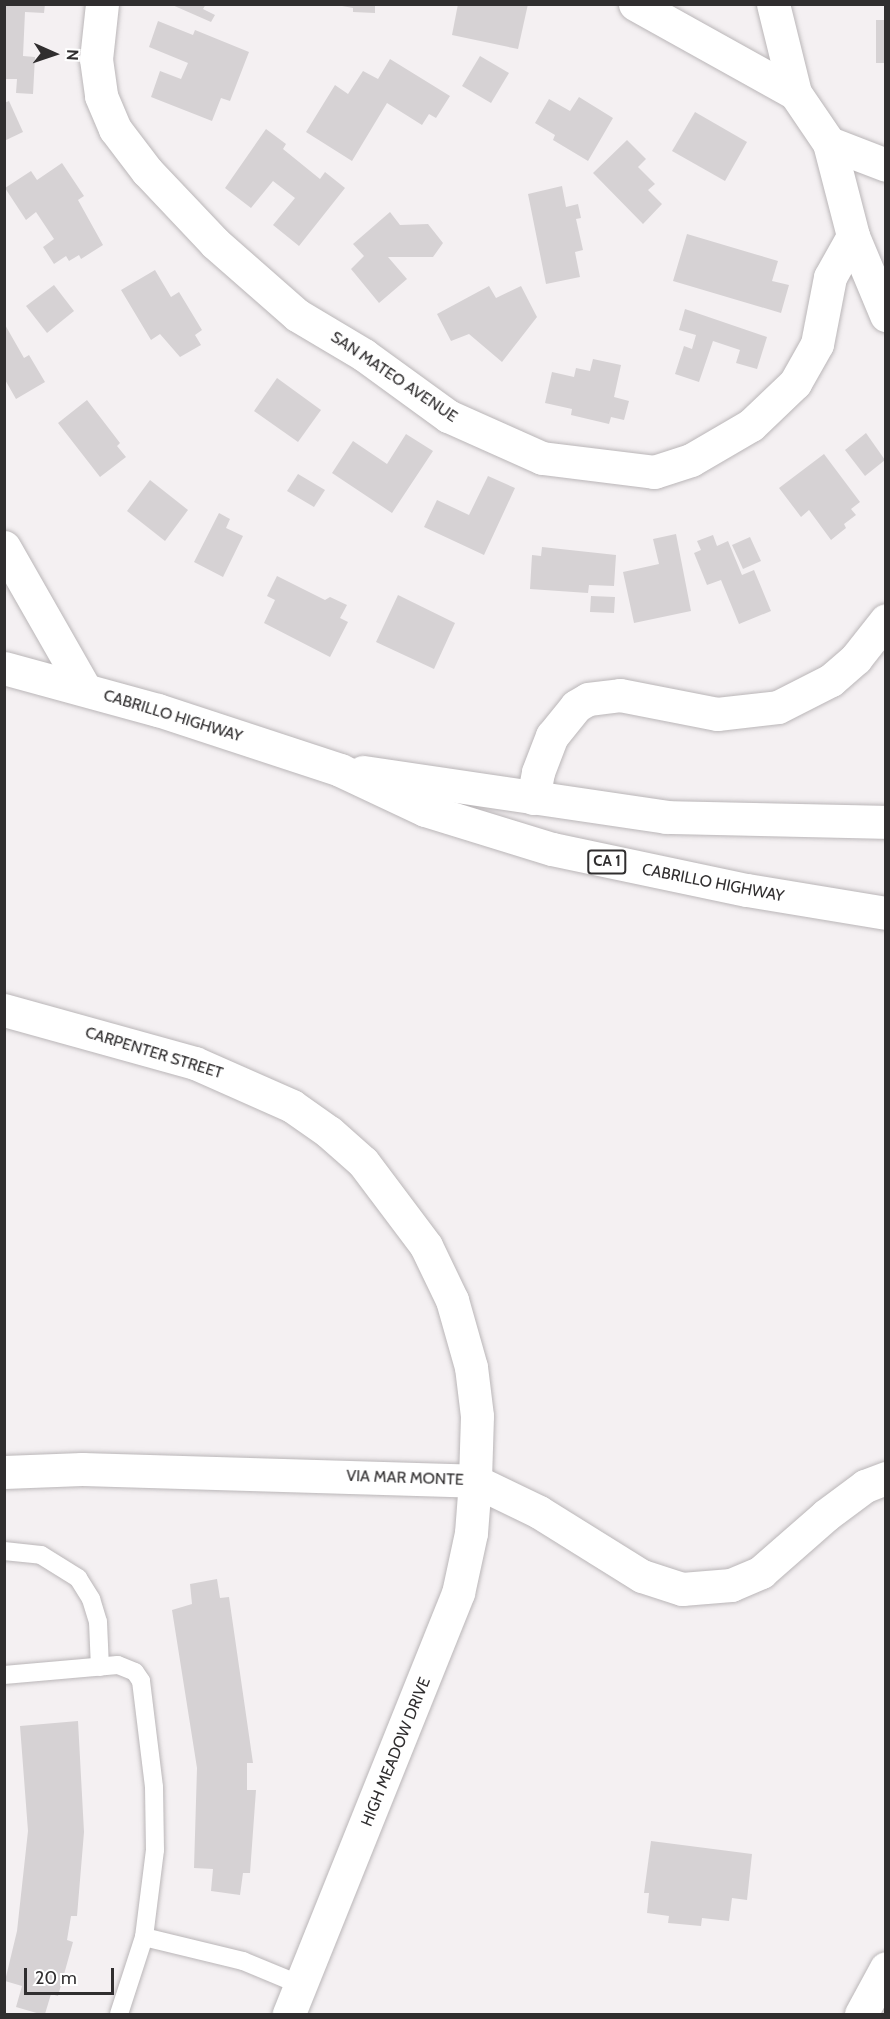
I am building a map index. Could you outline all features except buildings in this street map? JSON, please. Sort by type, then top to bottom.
[{"type":"main road","name":"SAN MATEO AVENUE","points":[[102,4],[96,59],[100,96],[115,129],[147,171],[215,243],[297,315],[364,355],[448,416],[542,458],[654,472],[691,460],[751,425],[795,383],[817,344],[830,277],[853,236]]},
{"type":"main road","points":[[635,4],[795,93]]},
{"type":"main road","points":[[773,4],[795,93],[829,143],[853,236],[885,315]]},
{"type":"main road","points":[[829,143],[885,165]]},
{"type":"main road","points":[[4,547],[86,689]]},
{"type":"main road","points":[[533,798],[538,772],[552,736],[576,706],[588,699],[620,695],[717,714],[777,707],[831,680],[856,658],[885,620]]},
{"type":"main road","name":"CABRILLO HIGHWAY","points":[[11,669],[86,689],[340,770],[425,810],[487,832],[637,868],[885,913]]},
{"type":"main road","name":"CABRILLO HIGHWAY","points":[[340,770],[411,776],[533,798],[688,818],[885,822]]},
{"type":"main road","name":"CARPENTER STREET","points":[[4,1010],[195,1063],[251,1085],[292,1106],[363,1162],[426,1246],[452,1300],[471,1367],[477,1416],[475,1481]]},
{"type":"main road","name":"VIA MAR MONTE","points":[[4,1472],[82,1469],[475,1481],[539,1512],[642,1576],[661,1585],[706,1589],[731,1585],[761,1572],[826,1515],[865,1486],[885,1478]]},
{"type":"main road","name":"HIGH MEADOW DRIVE","points":[[295,2000],[447,1626],[469,1543],[475,1481]]},
{"type":"main road","points":[[861,2014],[885,1968]]},
{"type":"lane","points":[[4,1551],[41,1555],[78,1578],[91,1599],[98,1622],[100,1667]]},
{"type":"lane","points":[[4,1675],[100,1667],[128,1667],[141,1681],[154,1787],[155,1850],[144,1937],[119,2014]]},
{"type":"lane","points":[[144,1937],[243,1961],[295,2000]]}]
